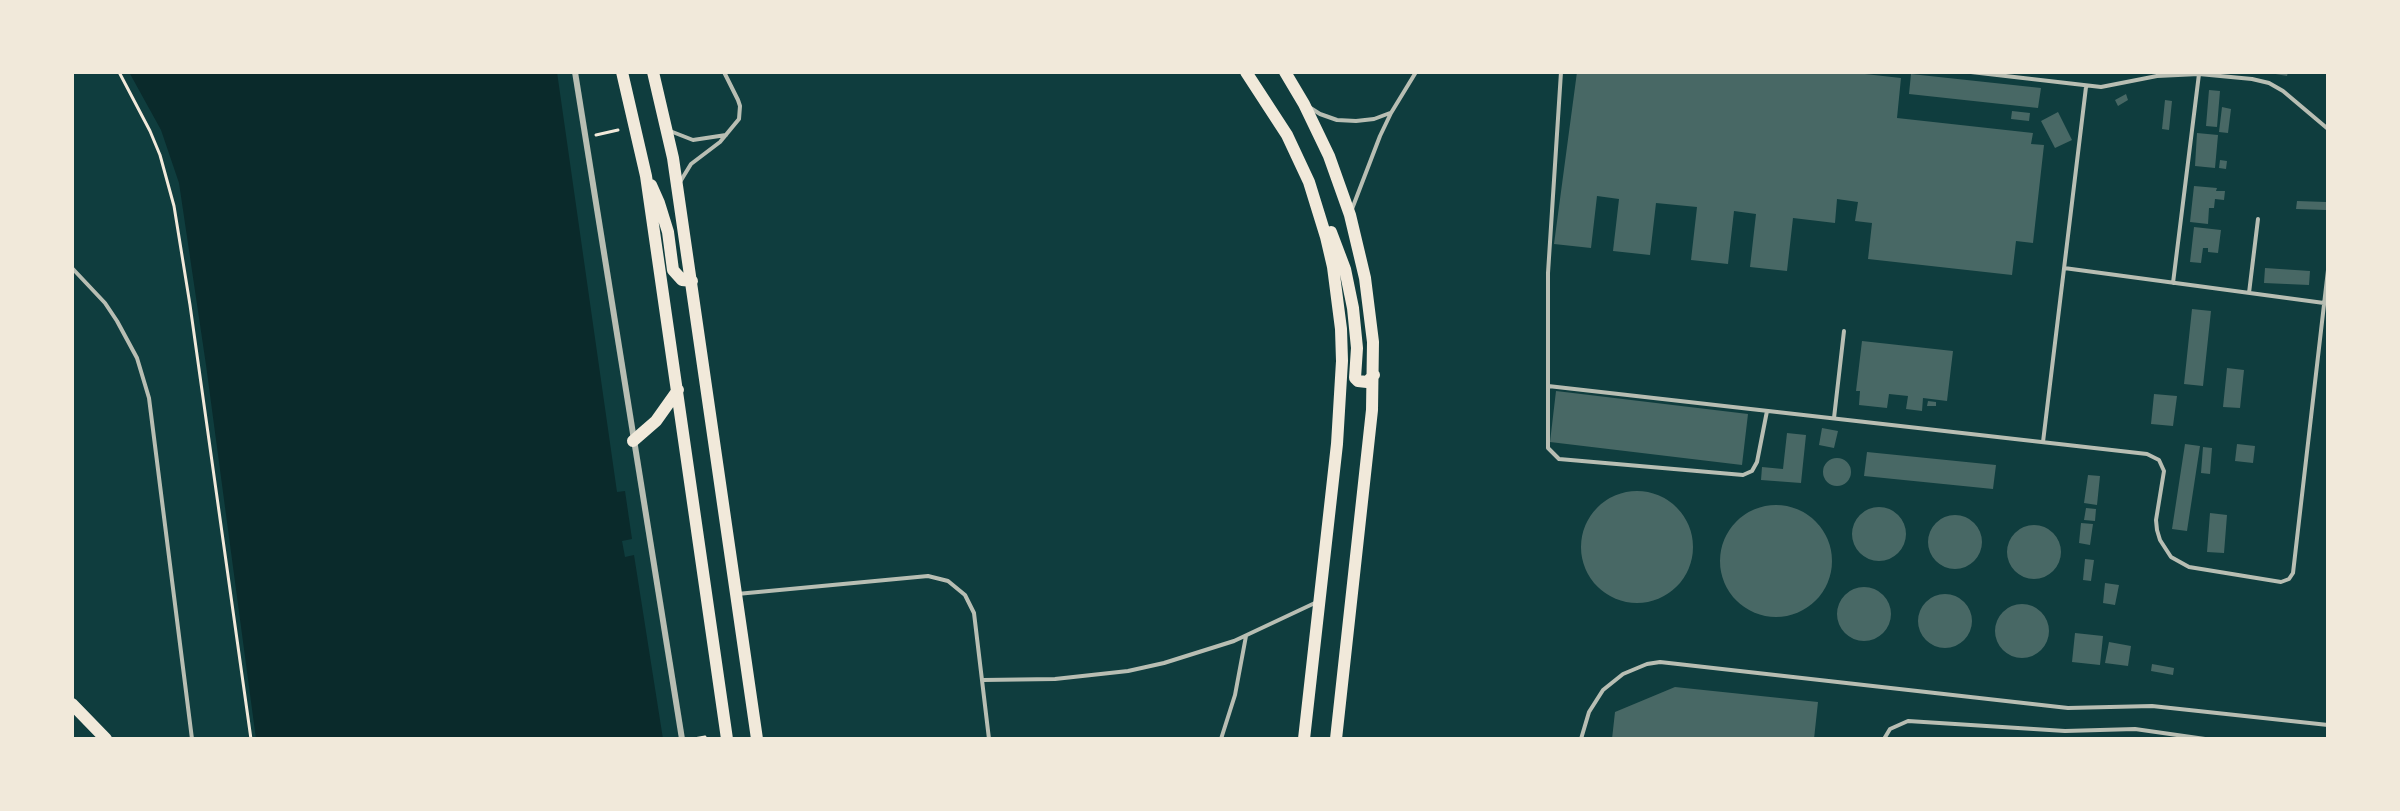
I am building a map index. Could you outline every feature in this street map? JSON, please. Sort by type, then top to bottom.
[{"type":"main road","points":[[622,72],[646,176],[727,739]]},
{"type":"main road","points":[[653,72],[668,130],[678,185],[757,739]]},
{"type":"main road","points":[[1246,72],[1287,135],[1309,182],[1335,278],[1342,361],[1335,465],[1304,739]]},
{"type":"main road","points":[[1285,72],[1304,104],[1329,156],[1350,215],[1365,278],[1371,321],[1374,375],[1369,446],[1336,739]]},
{"type":"main road","points":[[646,176],[664,217],[673,270],[682,280],[692,281]]},
{"type":"main road","points":[[1317,207],[1340,253],[1350,288],[1357,348],[1355,378],[1358,381],[1367,382],[1374,375]]},
{"type":"main road","points":[[633,441],[656,421],[678,390]]},
{"type":"main road","points":[[72,704],[106,739]]},
{"type":"street","points":[[575,72],[682,739]]},
{"type":"lane","points":[[678,185],[692,164],[714,148],[739,119],[740,106],[724,72]]},
{"type":"lane","points":[[1350,215],[1370,160],[1391,113],[1416,72]]},
{"type":"lane","points":[[1561,72],[1548,273],[1546,443],[1551,453],[1559,459],[1743,475],[1755,467],[1767,410]]},
{"type":"lane","points":[[1971,72],[2002,74],[2086,87],[2116,86],[2157,76],[2199,74],[2252,79],[2268,83],[2283,91],[2328,129]]},
{"type":"lane","points":[[2173,283],[2199,74]]},
{"type":"lane","points":[[2043,442],[2086,87]]},
{"type":"lane","points":[[1304,104],[1320,114],[1337,120],[1374,119],[1391,113]]},
{"type":"lane","points":[[668,130],[693,140],[727,135]]},
{"type":"lane","points":[[2249,293],[2258,219]]},
{"type":"lane","points":[[72,268],[105,303],[117,321],[137,358],[149,398],[192,739]]},
{"type":"lane","points":[[2064,268],[2324,303]]},
{"type":"lane","points":[[1548,386],[2154,456],[2164,471],[2156,520],[2157,530],[2160,540],[2171,557],[2189,567],[2277,582],[2285,581],[2293,573],[2328,270]]},
{"type":"lane","points":[[1834,418],[1844,331]]},
{"type":"lane","points":[[736,594],[928,576],[939,578],[957,587],[971,603],[976,624],[990,739]]},
{"type":"lane","points":[[983,680],[1055,680],[1128,671],[1199,653],[1246,636],[1320,601]]},
{"type":"lane","points":[[1221,739],[1235,695],[1246,636]]},
{"type":"lane","points":[[1581,739],[1589,712],[1603,690],[1629,671],[1660,662],[2058,707],[2152,706],[2328,725]]},
{"type":"lane","points":[[1884,739],[1890,729],[1908,721],[2065,731],[2134,729],[2205,739]]},
{"type":"path","points":[[119,72],[160,155],[174,206],[251,739]]},
{"type":"path","points":[[600,135],[618,130]]},
{"type":"path","points":[[692,739],[705,737]]},
{"type":"water","points":[[129,72],[557,72],[617,492],[625,491],[632,539],[622,541],[625,557],[634,555],[663,739],[256,739],[179,183],[161,130]]},
{"type":"building","points":[[1577,72],[1847,72],[1901,78],[1897,118],[2033,133],[2031,144],[2044,145],[2033,243],[2016,241],[2012,275],[1868,259],[1872,223],[1855,221],[1858,202],[1837,199],[1835,223],[1793,218],[1787,271],[1750,267],[1756,214],[1734,211],[1728,264],[1691,260],[1697,207],[1656,203],[1650,255],[1613,251],[1619,199],[1597,196],[1591,248],[1554,244]]},
{"type":"building","points":[[2264,72],[2288,72],[2287,76]]},
{"type":"building","points":[[1911,74],[2041,88],[2038,108],[1909,94]]},
{"type":"building","points":[[2209,90],[2220,91],[2217,127],[2206,126]]},
{"type":"building","points":[[2126,94],[2128,100],[2118,106],[2115,100]]},
{"type":"building","points":[[2165,100],[2172,101],[2169,130],[2162,129]]},
{"type":"building","points":[[2222,107],[2231,109],[2228,133],[2219,132]]},
{"type":"building","points":[[2012,111],[2030,113],[2029,121],[2011,119]]},
{"type":"building","points":[[2058,112],[2072,140],[2055,148],[2041,121]]},
{"type":"building","points":[[2197,133],[2218,135],[2215,168],[2195,166]]},
{"type":"building","points":[[2220,160],[2227,161],[2226,169],[2219,168]]},
{"type":"building","points":[[2194,186],[2225,191],[2224,200],[2215,199],[2214,208],[2209,208],[2208,224],[2190,222]]},
{"type":"building","points":[[2297,201],[2326,202],[2326,210],[2296,209]]},
{"type":"building","points":[[2194,227],[2221,230],[2218,253],[2208,252],[2208,248],[2203,248],[2201,263],[2190,262]]},
{"type":"building","points":[[2265,268],[2310,271],[2309,285],[2264,283]]},
{"type":"building","points":[[2192,309],[2211,311],[2203,386],[2184,384]]},
{"type":"building","points":[[1862,341],[1953,351],[1947,401],[1923,398],[1922,411],[1906,409],[1908,396],[1889,394],[1887,408],[1859,405],[1860,391],[1856,391]]},
{"type":"building","points":[[2227,368],[2244,370],[2240,408],[2223,407]]},
{"type":"building","points":[[1556,391],[1748,414],[1742,465],[1550,442]]},
{"type":"building","points":[[2154,394],[2177,396],[2173,426],[2151,424]]},
{"type":"building","points":[[1928,401],[1936,402],[1936,406],[1927,406]]},
{"type":"building","points":[[1822,428],[1838,431],[1834,448],[1819,445]]},
{"type":"building","points":[[1787,433],[1806,435],[1801,483],[1761,480],[1762,467],[1783,469]]},
{"type":"building","points":[[2185,444],[2200,446],[2187,531],[2172,529]]},
{"type":"building","points":[[2237,444],[2255,446],[2253,463],[2235,461]]},
{"type":"building","points":[[2203,447],[2212,448],[2210,474],[2201,473]]},
{"type":"building","points":[[1867,452],[1996,465],[1993,489],[1864,476]]},
{"type":"building","points":[[1837,458],[1847,462],[1851,472],[1847,482],[1837,486],[1827,482],[1823,472],[1827,462]]},
{"type":"building","points":[[2088,475],[2100,476],[2097,505],[2084,503]]},
{"type":"building","points":[[1637,491],[1658,495],[1677,507],[1689,526],[1693,547],[1689,568],[1677,587],[1658,599],[1637,603],[1616,599],[1597,587],[1585,568],[1581,547],[1585,526],[1597,507],[1616,495]]},
{"type":"building","points":[[1776,505],[1797,509],[1816,521],[1828,540],[1832,561],[1828,582],[1816,601],[1797,613],[1776,617],[1755,613],[1736,601],[1724,582],[1720,561],[1724,540],[1736,521],[1755,509]]},
{"type":"building","points":[[1874,507],[1884,507],[1894,511],[1902,519],[1906,534],[1902,549],[1894,557],[1884,561],[1874,561],[1864,557],[1856,549],[1852,539],[1852,529],[1856,519],[1864,511]]},
{"type":"building","points":[[2086,508],[2096,509],[2095,521],[2084,520]]},
{"type":"building","points":[[2210,513],[2227,515],[2224,553],[2207,552]]},
{"type":"building","points":[[1950,515],[1960,515],[1970,519],[1978,527],[1982,542],[1978,557],[1970,565],[1960,569],[1950,569],[1940,565],[1932,557],[1928,547],[1928,537],[1932,527],[1940,519]]},
{"type":"building","points":[[2081,523],[2093,524],[2090,545],[2079,543]]},
{"type":"building","points":[[2029,525],[2039,525],[2049,529],[2057,537],[2061,552],[2057,567],[2049,575],[2039,579],[2029,579],[2019,575],[2011,567],[2007,557],[2007,547],[2011,537],[2019,529]]},
{"type":"building","points":[[2085,559],[2094,560],[2091,581],[2083,580]]},
{"type":"building","points":[[2105,583],[2119,585],[2115,605],[2103,603]]},
{"type":"building","points":[[1859,587],[1869,587],[1879,591],[1887,599],[1891,614],[1887,629],[1879,637],[1869,641],[1859,641],[1849,637],[1841,629],[1837,619],[1837,609],[1841,599],[1849,591]]},
{"type":"building","points":[[1940,594],[1950,594],[1960,598],[1968,606],[1972,621],[1968,636],[1960,644],[1950,648],[1940,648],[1930,644],[1922,636],[1918,626],[1918,616],[1922,606],[1930,598]]},
{"type":"building","points":[[2017,604],[2027,604],[2037,608],[2045,616],[2049,631],[2045,646],[2037,654],[2027,658],[2017,658],[2007,654],[1999,646],[1995,636],[1995,626],[1999,616],[2007,608]]},
{"type":"building","points":[[2075,633],[2103,636],[2100,665],[2072,662]]},
{"type":"building","points":[[2109,642],[2131,646],[2128,666],[2105,663]]},
{"type":"building","points":[[2152,664],[2174,668],[2173,675],[2151,671]]},
{"type":"building","points":[[1675,687],[1818,702],[1814,739],[1612,739],[1615,712]]}]
